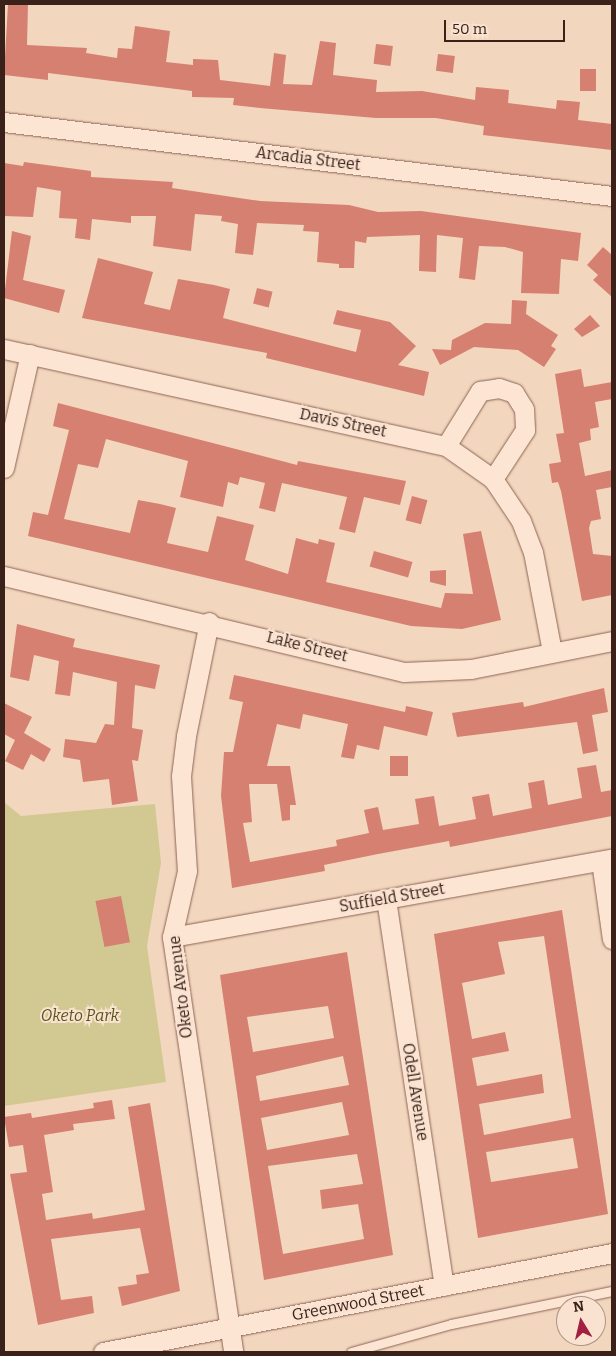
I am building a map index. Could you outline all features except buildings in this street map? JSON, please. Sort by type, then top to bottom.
[{"type":"street","name":"Arcadia Street","points":[[4,122],[612,196]]},
{"type":"street","name":"Davis Street","points":[[4,349],[446,446],[493,479],[521,521],[533,552],[552,652]]},
{"type":"street","points":[[4,468],[30,354]]},
{"type":"street","points":[[446,446],[466,407],[480,391],[499,388],[514,393],[524,409],[525,430],[493,479]]},
{"type":"street","name":"Lake Street","points":[[4,576],[209,622],[404,672],[471,669],[612,641]]},
{"type":"street","name":"Oketo Avenue","points":[[209,622],[185,744],[181,776],[187,871],[172,937],[233,1352]]},
{"type":"street","points":[[607,860],[612,939]]},
{"type":"street","name":"Suffield Street","points":[[172,937],[607,860]]},
{"type":"street","name":"Odell Avenue","points":[[386,899],[444,1286]]},
{"type":"street","name":"Greenwood Street","points":[[104,1352],[612,1253]]},
{"type":"lane","points":[[351,1352],[451,1324],[612,1291]]},
{"type":"green space","name":"Oketo Park","points":[[4,802],[21,816],[155,804],[161,863],[147,946],[166,1082],[4,1106]]}]
